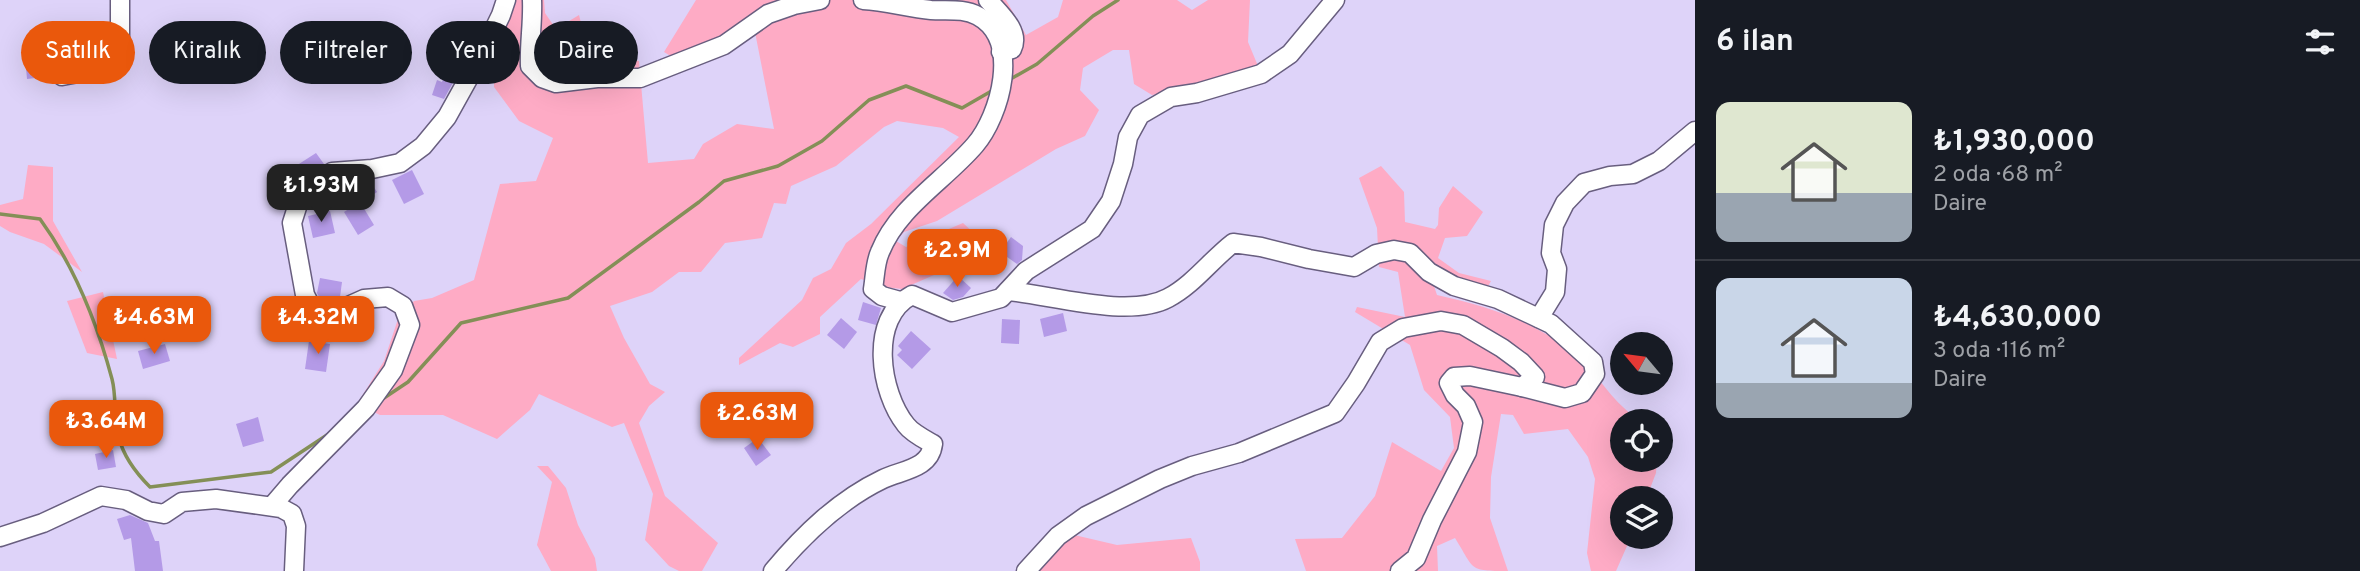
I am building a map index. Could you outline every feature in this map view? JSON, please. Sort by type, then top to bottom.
[{"type":"street","points":[[120,0],[120,21]]},
{"type":"street","points":[[272,506],[366,408],[393,370],[410,325],[403,306],[388,297],[364,299],[327,316],[313,310],[305,295],[292,223],[298,204],[307,191],[332,172],[372,169],[400,163],[423,146],[447,117],[497,25],[506,0]]},
{"type":"street","points":[[532,0],[530,66],[542,78],[556,83],[597,78],[640,78],[724,45],[768,14],[820,0]]},
{"type":"street","points":[[863,0],[931,10],[954,9],[979,16],[994,31],[1001,52],[1002,78],[998,104],[987,128],[975,145],[934,183],[899,221],[880,253],[873,289],[882,296],[900,301]]},
{"type":"street","points":[[988,0],[1013,30],[1015,42],[1012,49],[1001,52]]},
{"type":"street","points":[[773,571],[831,511],[884,478],[919,464],[932,452],[933,444],[907,426],[885,384],[882,357],[885,333],[900,301],[912,295],[952,312],[1002,299],[1026,271],[1092,229],[1111,201],[1128,137],[1140,115],[1171,97],[1197,93],[1261,74],[1290,54],[1335,0]]},
{"type":"street","points":[[1539,318],[1555,292],[1557,269],[1551,253],[1554,225],[1565,203],[1584,183],[1610,176],[1633,174],[1659,162],[1695,131]]},
{"type":"street","points":[[1008,291],[1080,303],[1140,306],[1166,299],[1194,280],[1234,243],[1353,267],[1376,254],[1394,250],[1410,253],[1429,272],[1454,286],[1498,299],[1551,324],[1584,351],[1593,362],[1595,374],[1582,393],[1565,398],[1470,376],[1454,377],[1449,383],[1473,422],[1466,452],[1416,558],[1400,571]]},
{"type":"street","points":[[1026,571],[1058,536],[1086,516],[1160,478],[1239,453],[1335,413],[1380,342],[1403,328],[1441,321],[1463,325],[1521,362],[1535,377],[1522,387]]},
{"type":"street","points":[[0,537],[43,523],[101,496],[126,500],[148,511],[164,514],[182,502],[216,499],[272,506],[292,514],[296,526],[294,571]]},
{"type":"shaded area","points":[[495,0],[544,0],[545,13],[550,21],[534,21],[534,84],[638,84],[639,61],[648,163],[694,159],[703,144],[737,124],[774,129],[752,17],[719,38],[674,58],[664,52],[696,0],[1006,0],[1026,35],[1058,17],[1063,0],[1177,0],[1192,10],[1208,0],[1250,0],[1248,42],[1258,66],[1200,87],[1152,95],[1134,84],[1129,50],[1113,50],[1083,68],[1080,90],[1099,110],[1085,136],[1056,149],[937,221],[904,232],[896,241],[906,247],[963,223],[977,236],[966,261],[902,289],[884,287],[861,279],[820,317],[820,334],[793,347],[780,343],[739,365],[739,358],[802,300],[813,278],[831,269],[846,243],[871,224],[959,137],[943,128],[897,121],[884,127],[836,166],[791,186],[786,204],[774,203],[762,238],[725,243],[701,272],[679,272],[652,292],[610,306],[624,338],[650,384],[665,392],[649,406],[639,423],[665,496],[718,543],[702,571],[679,571],[669,566],[645,540],[653,494],[624,423],[612,427],[539,394],[530,410],[497,439],[443,415],[380,415],[357,404],[384,361],[397,322],[414,301],[432,298],[474,280],[500,184],[536,181],[553,138],[519,121],[494,87],[494,84],[520,84],[520,21],[495,21]]},
{"type":"shaded area","points":[[579,15],[580,21],[569,21]]},
{"type":"shaded area","points":[[28,165],[53,167],[53,221],[82,272],[44,244],[0,226],[0,205],[23,199]]},
{"type":"shaded area","points":[[1381,166],[1404,192],[1405,222],[1435,229],[1438,225],[1439,208],[1453,186],[1483,212],[1467,236],[1445,238],[1438,258],[1459,273],[1491,281],[1487,288],[1433,283],[1437,295],[1515,318],[1550,337],[1583,362],[1610,396],[1625,409],[1610,409],[1610,472],[1656,472],[1651,486],[1610,486],[1610,549],[1626,549],[1616,571],[1591,571],[1587,553],[1595,479],[1588,457],[1568,429],[1524,434],[1513,415],[1501,414],[1491,477],[1490,518],[1508,571],[1479,569],[1474,566],[1455,538],[1437,546],[1438,571],[1306,571],[1295,539],[1342,538],[1375,496],[1392,442],[1441,471],[1454,448],[1450,417],[1424,390],[1410,345],[1355,312],[1357,307],[1405,317],[1398,272],[1379,267],[1377,228],[1359,178]]},
{"type":"shaded area","points":[[103,292],[117,359],[87,353],[67,301]]},
{"type":"shaded area","points":[[537,466],[548,466],[566,488],[578,525],[595,558],[597,571],[551,571],[537,545],[552,482]]},
{"type":"shaded area","points":[[1070,534],[1117,545],[1191,538],[1200,562],[1200,571],[1036,571]]},
{"type":"building","points":[[436,84],[452,84],[444,99],[432,95]]},
{"type":"building","points":[[316,153],[324,164],[300,182],[289,197],[272,188],[283,169],[288,171]]},
{"type":"building","points":[[412,170],[424,194],[404,204],[392,180]]},
{"type":"building","points":[[370,181],[377,192],[364,201],[355,188]]},
{"type":"building","points":[[360,202],[374,225],[358,235],[344,212]]},
{"type":"building","points":[[330,211],[335,233],[313,238],[308,216]]},
{"type":"building","points":[[1011,237],[1023,246],[1022,260],[1017,264],[1000,252]]},
{"type":"building","points":[[958,276],[971,288],[963,297],[953,300],[943,293]]},
{"type":"building","points":[[320,278],[342,282],[340,297],[329,302],[321,301],[317,293]]},
{"type":"building","points":[[863,302],[881,308],[876,325],[858,320]]},
{"type":"building","points":[[1063,313],[1067,331],[1044,337],[1040,319]]},
{"type":"building","points":[[841,318],[857,332],[844,349],[827,335]]},
{"type":"building","points":[[1002,319],[1020,320],[1019,344],[1001,343]]},
{"type":"building","points":[[911,331],[931,349],[912,369],[897,355],[902,350],[898,346]]},
{"type":"building","points":[[309,341],[330,344],[326,372],[305,369]]},
{"type":"building","points":[[165,344],[170,361],[143,369],[138,351]]},
{"type":"building","points":[[258,417],[264,441],[243,447],[236,424]]},
{"type":"building","points":[[758,438],[771,455],[756,466],[744,448]]},
{"type":"building","points":[[113,450],[116,467],[98,470],[95,454]]},
{"type":"building","points":[[130,515],[148,523],[155,541],[159,541],[163,571],[135,571],[131,538],[124,540],[117,519]]},
{"type":"waterway","points":[[1007,81],[1037,64],[1093,16],[1118,0]]},
{"type":"waterway","points":[[381,400],[408,382],[461,323],[568,298],[724,181],[778,166],[822,141],[869,100],[906,86],[962,108],[995,89]]},
{"type":"waterway","points":[[0,214],[40,219],[64,256],[92,316],[106,358],[113,386],[121,445],[131,465],[150,487],[271,472],[330,433]]}]
